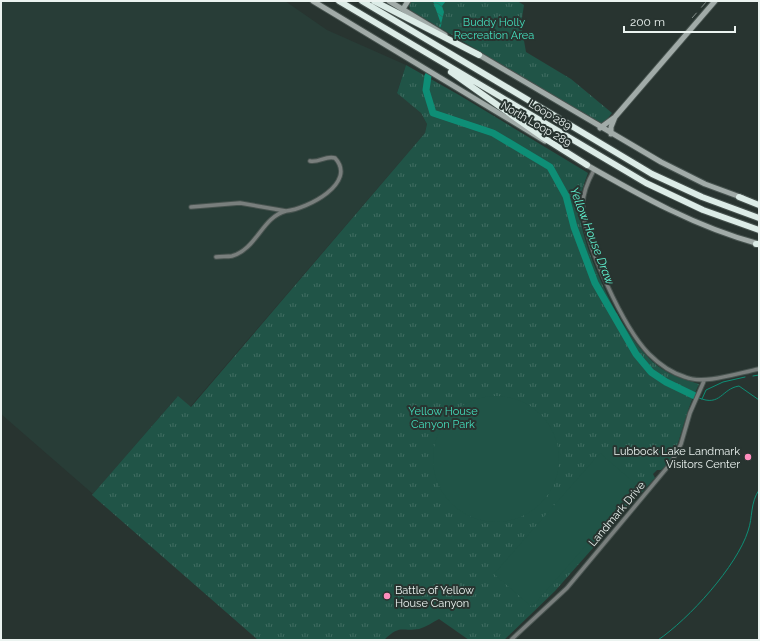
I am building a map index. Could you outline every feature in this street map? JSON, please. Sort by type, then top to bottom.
[{"type":"highway","name":"Loop 289","points":[[339,1],[646,183],[703,210],[759,230]]},
{"type":"highway","name":"Loop 289","points":[[362,1],[646,170],[702,197],[759,218]]},
{"type":"highway","points":[[374,1],[479,56]]},
{"type":"highway","points":[[428,54],[530,128],[587,166]]},
{"type":"highway","points":[[739,197],[759,203]]},
{"type":"main road","name":"North Loop 289","points":[[313,1],[530,133],[646,199],[684,217],[758,244]]},
{"type":"main road","points":[[389,1],[600,128],[683,174],[739,197]]},
{"type":"main road","points":[[403,9],[408,1]]},
{"type":"main road","points":[[600,128],[615,117],[715,1]]},
{"type":"main road","points":[[612,134],[611,127],[615,117]]},
{"type":"street","points":[[216,256],[232,256],[244,250],[276,214],[286,210],[300,208],[312,203],[329,192],[339,179],[341,167],[335,158],[329,156],[319,161],[310,161]]},
{"type":"street","points":[[594,170],[583,197],[586,230],[602,270],[628,323],[642,346],[659,363],[684,377],[704,381],[759,369]]},
{"type":"street","points":[[191,207],[240,203],[286,210]]},
{"type":"street","name":"Landmark Drive","points":[[512,640],[567,588],[671,463],[681,444],[690,414],[704,381]]},
{"type":"shaded area","points":[[1,1],[285,1],[327,30],[406,65],[397,92],[421,113],[427,124],[425,133],[190,407],[177,397],[93,494],[1,414]]},
{"type":"green space","name":"Buddy Holly Recreation Area","points":[[411,1],[517,1],[524,5],[521,24],[526,52],[571,79],[612,113],[602,124],[410,10],[409,5]]},
{"type":"green space","name":"Yellow House Canyon Park","points":[[406,65],[459,95],[588,173],[579,204],[581,225],[595,268],[616,312],[641,349],[653,362],[669,373],[699,384],[677,446],[666,465],[661,470],[657,470],[653,474],[655,478],[555,591],[504,640],[469,640],[439,619],[419,629],[398,630],[384,640],[258,640],[92,495],[178,396],[191,407],[425,133],[427,124],[421,113],[397,93]]},
{"type":"green space","points":[[502,396],[526,403],[541,414],[552,429],[558,447],[558,471],[552,489],[541,504],[526,515],[508,521],[490,522],[466,515],[451,504],[440,489],[434,471],[433,453],[440,429],[451,414],[466,403],[484,397]]},
{"type":"green space","points":[[600,453],[638,486],[532,607],[494,574]]},
{"type":"water","points":[[433,1],[446,1],[442,6],[444,12],[441,24]]},
{"type":"waterway","name":"Yellow House Draw","points":[[428,76],[426,90],[433,113],[493,133],[550,167],[566,196],[574,227],[595,283],[636,354],[651,372],[666,382],[695,396]]},
{"type":"waterway","points":[[753,376],[759,375]]},
{"type":"waterway","points":[[702,399],[706,390],[723,382],[745,377]]},
{"type":"waterway","name":"Yellow House Draw","points":[[699,398],[706,400],[717,399],[728,390],[739,386],[759,400]]},
{"type":"waterway","name":"Yellow House Draw","points":[[658,640],[684,619],[697,606],[734,560],[750,526],[754,500],[759,490]]},
{"type":"railway","points":[[692,18],[707,1]]},
{"type":"place","name":"Lubbock Lake Landmark Visitors Center","points":[[748,457]]},
{"type":"place","name":"Battle of Yellow House Canyon","points":[[387,596]]}]
